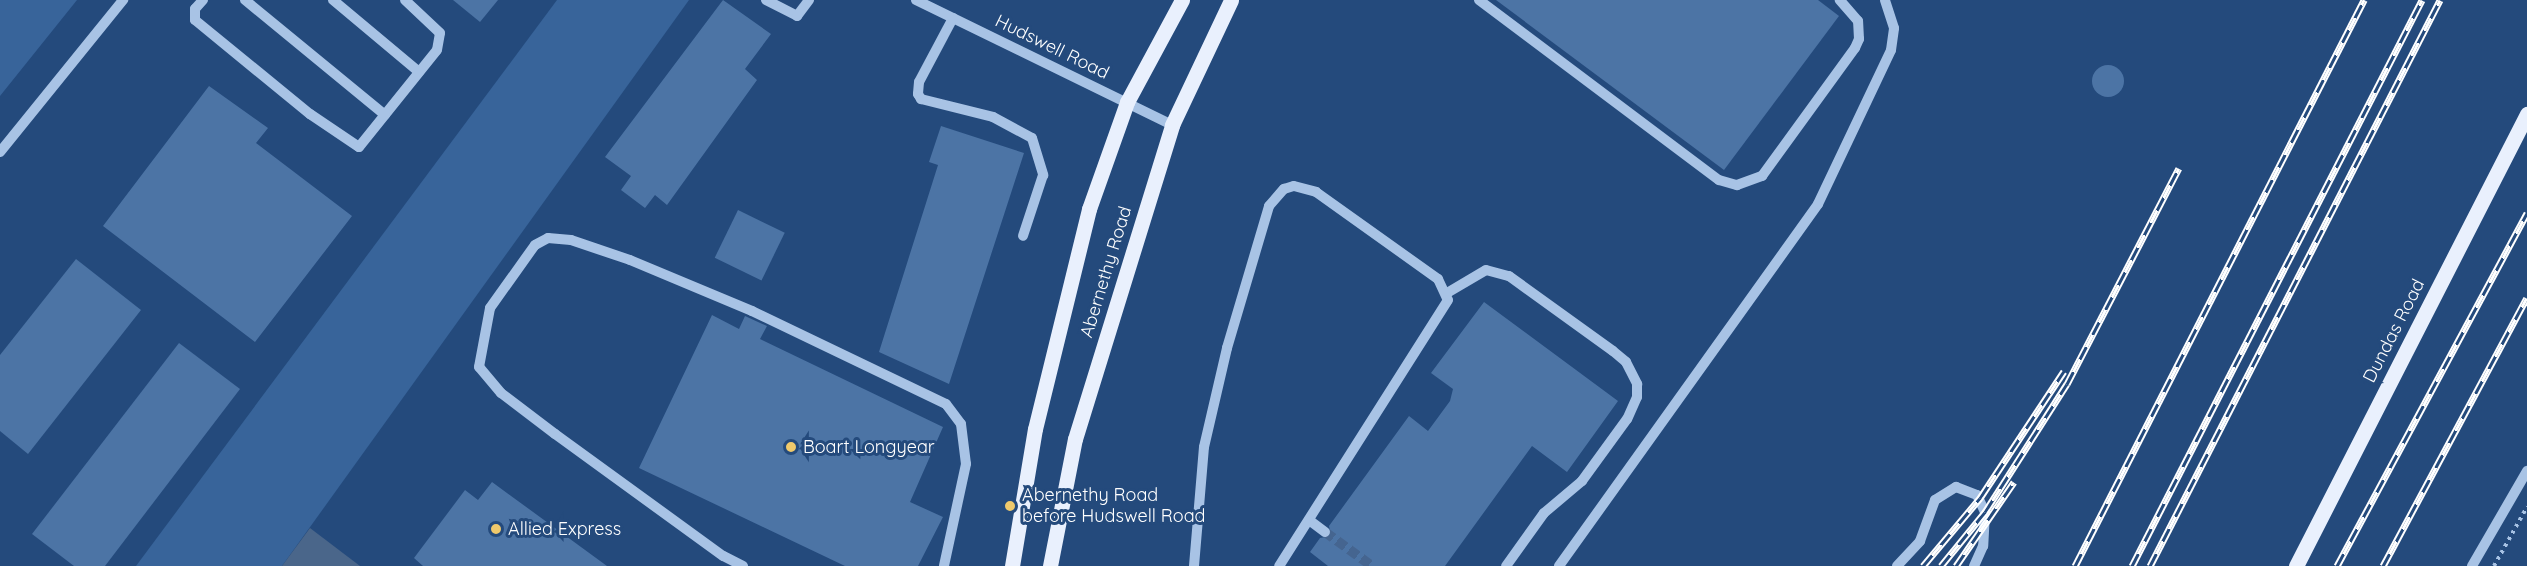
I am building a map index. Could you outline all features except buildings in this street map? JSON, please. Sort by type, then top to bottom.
[{"type":"main road","name":"Abernethy Road","points":[[1012,566],[1035,429],[1089,209],[1127,102],[1182,0]]},
{"type":"main road","name":"Abernethy Road","points":[[1050,566],[1075,439],[1172,125],[1231,0]]},
{"type":"main road","name":"Dundas Road","points":[[2296,566],[2527,114]]},
{"type":"street","points":[[0,152],[123,0]]},
{"type":"street","points":[[202,0],[195,9],[195,20],[310,114],[359,147],[437,50],[440,33],[405,0]]},
{"type":"street","points":[[245,0],[384,115]]},
{"type":"street","points":[[333,0],[419,72]]},
{"type":"street","points":[[766,0],[797,16],[809,0]]},
{"type":"street","name":"Hudswell Road","points":[[916,0],[1172,125]]},
{"type":"street","points":[[1479,0],[1719,180],[1737,185],[1762,176],[1855,48],[1860,39],[1858,21],[1840,0]]},
{"type":"street","points":[[1559,566],[1818,204],[1891,50],[1894,28],[1885,0]]},
{"type":"street","points":[[953,18],[919,82],[918,94],[921,99],[993,117],[1032,138],[1043,175],[1023,236]]},
{"type":"street","points":[[1194,566],[1204,447],[1212,404],[1269,206],[1276,195],[1294,186],[1316,192],[1438,279],[1447,293],[1445,309],[1279,566]]},
{"type":"street","points":[[743,566],[723,556],[555,434],[501,393],[479,367],[490,308],[535,245],[548,238],[571,240],[630,260],[721,299],[946,404],[961,424],[966,464],[944,566]]},
{"type":"street","points":[[1447,293],[1486,270],[1509,276],[1613,351],[1626,362],[1637,384],[1637,396],[1627,419],[1582,481],[1544,513],[1506,566]]},
{"type":"street","points":[[2472,566],[2527,471]]},
{"type":"street","points":[[1897,566],[1920,542],[1935,500],[1956,487],[1977,495],[1985,513],[1983,546],[1974,566]]},
{"type":"street","points":[[1309,520],[1325,531]]},
{"type":"path","points":[[2494,566],[2527,507]]},
{"type":"shaded area","points":[[0,0],[77,0],[0,96]]},
{"type":"shaded area","points":[[557,0],[689,0],[282,566],[136,566]]},
{"type":"shaded area","points":[[310,528],[360,566],[282,566]]},
{"type":"tunnel","points":[[1325,532],[1372,566]]},
{"type":"railway","points":[[2075,566],[2364,0]]},
{"type":"railway","points":[[2132,566],[2422,0]]},
{"type":"railway","points":[[2150,566],[2440,0]]},
{"type":"railway","points":[[1941,566],[1985,512],[2067,384],[2179,168]]},
{"type":"railway","points":[[2337,566],[2527,213]]},
{"type":"railway","points":[[2383,566],[2527,298]]},
{"type":"railway","points":[[1923,566],[1980,498],[2064,371]]},
{"type":"railway","points":[[1956,566],[2014,482]]},
{"type":"place","name":"Boart Longyear","points":[[791,447]]},
{"type":"place","name":"Abernethy Road before Hudswell Road","points":[[1010,506]]},
{"type":"place","name":"Allied Express","points":[[496,529]]}]
